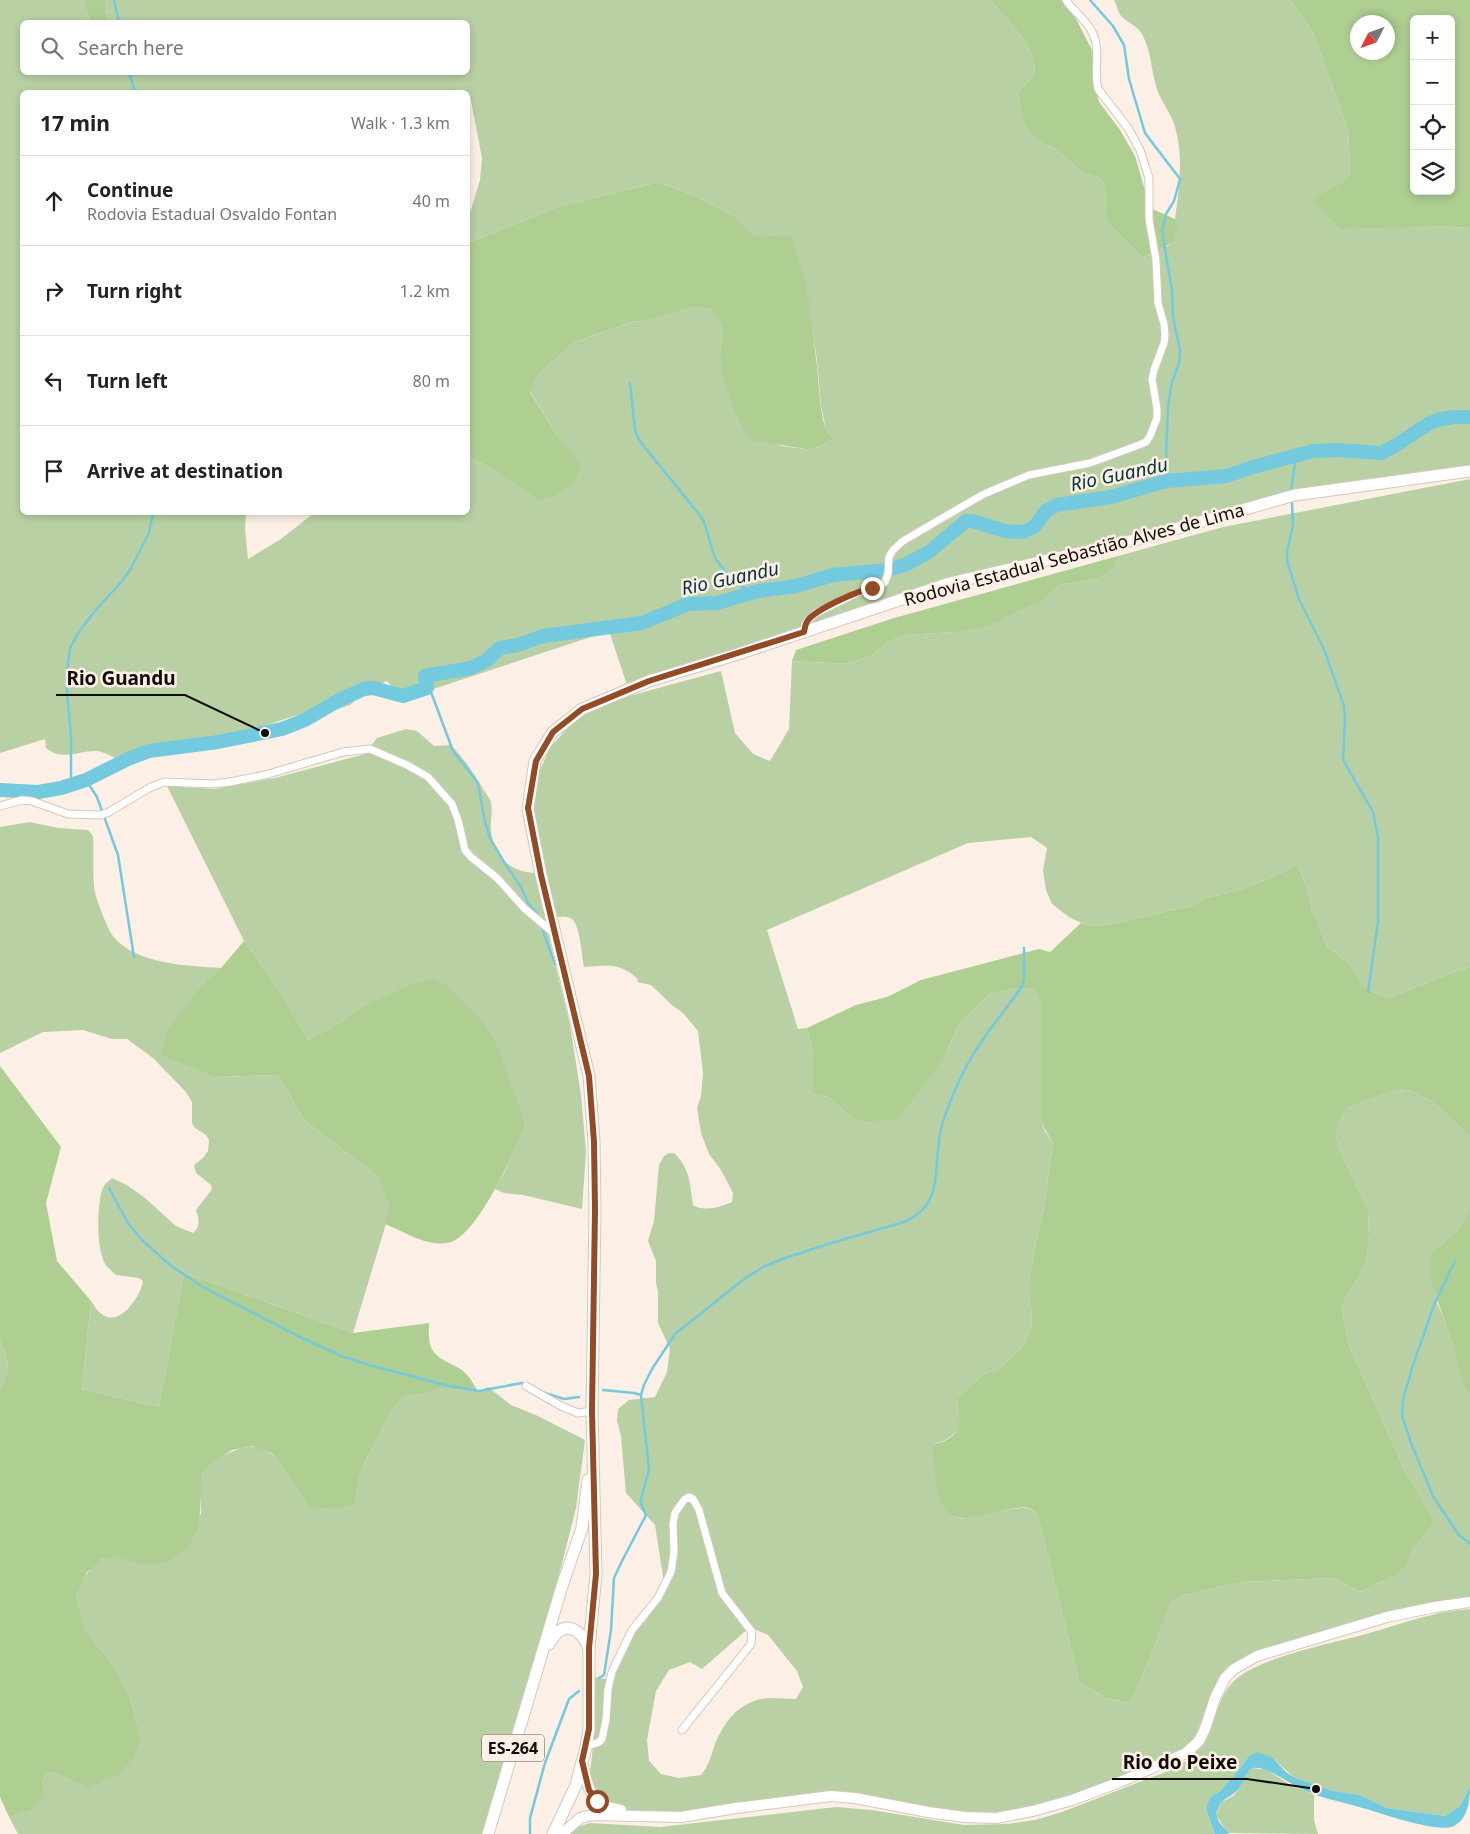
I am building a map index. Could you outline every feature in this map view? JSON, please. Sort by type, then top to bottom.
[{"type":"main road","name":"Rodovia Estadual Sebastião Alves de Lima","points":[[553,1834],[576,1785],[589,1729],[589,1648],[596,1574],[592,1411],[595,1209],[594,1142],[589,1076],[555,934],[528,808],[536,761],[553,732],[582,709],[649,681],[950,583],[1143,538],[1295,495],[1470,471]]},
{"type":"main road","name":"Rodovia Estadual Sebastião Alves de Lima","points":[[488,1834],[562,1586],[582,1528],[593,1441]]},
{"type":"main road","points":[[562,1834],[580,1818],[592,1815],[681,1817],[830,1796],[855,1798],[964,1817],[996,1818],[1033,1811],[1072,1800],[1120,1782],[1186,1753],[1199,1742],[1215,1698],[1225,1678],[1234,1669],[1257,1656],[1387,1618],[1435,1607],[1470,1602]]},
{"type":"main road","points":[[539,1663],[554,1633],[561,1629],[577,1630],[585,1639],[589,1648]]},
{"type":"main road","points":[[582,1761],[589,1790],[597,1801],[609,1808],[681,1817]]},
{"type":"street","points":[[804,632],[808,620],[816,613],[857,593],[880,586],[885,582],[888,574],[889,557],[893,550],[903,541],[984,494],[1029,474],[1090,463],[1130,449],[1146,442],[1154,430],[1157,409],[1152,379],[1165,335],[1158,302],[1157,271],[1149,219],[1149,178],[1140,150],[1128,128],[1098,89],[1096,82],[1097,46],[1092,31],[1066,0]]},
{"type":"street","points":[[0,806],[22,800],[32,801],[68,814],[103,814],[119,807],[149,788],[164,782],[212,784],[230,782],[265,775],[343,752],[370,749],[407,765],[428,777],[452,804],[465,850],[497,878],[525,909],[555,934]]},
{"type":"street","points":[[526,1386],[561,1406],[578,1413],[592,1411]]},
{"type":"street","points":[[586,1746],[599,1742],[602,1739],[612,1672],[632,1630],[658,1598],[671,1572],[674,1552],[673,1524],[675,1513],[684,1500],[689,1498],[694,1499],[699,1510],[722,1593],[752,1632],[751,1644],[682,1730]]},
{"type":"green space","points":[[0,0],[83,0],[89,20],[20,20],[20,75],[470,75],[470,20],[108,20],[105,0],[990,0],[1020,35],[1032,56],[1035,66],[1032,77],[1018,92],[1021,116],[1044,144],[1054,148],[1084,173],[1098,177],[1106,187],[1105,220],[1142,257],[1159,253],[1160,250],[1169,245],[1179,223],[1175,219],[1180,173],[1178,138],[1171,116],[1156,86],[1145,40],[1138,29],[1121,15],[1114,0],[1290,0],[1313,32],[1348,130],[1350,172],[1346,182],[1312,200],[1436,226],[1470,228],[1470,468],[1220,516],[896,606],[627,685],[609,631],[403,699],[387,681],[365,691],[350,705],[326,713],[294,716],[241,734],[209,741],[166,745],[121,760],[97,751],[59,754],[46,748],[45,739],[0,753]]},
{"type":"green space","points":[[83,0],[105,0],[108,20],[89,20]]},
{"type":"green space","points":[[990,0],[1069,0],[1072,4],[1075,17],[1091,48],[1097,65],[1094,80],[1099,102],[1120,130],[1135,156],[1150,208],[1175,219],[1179,223],[1174,241],[1160,250],[1159,253],[1142,257],[1105,220],[1106,187],[1098,177],[1084,173],[1054,148],[1044,144],[1031,133],[1021,116],[1018,92],[1033,75],[1035,66],[1032,56],[1020,35]]},
{"type":"green space","points":[[1290,0],[1470,0],[1470,228],[1436,226],[1341,229],[1311,200],[1346,181],[1350,172],[1348,130],[1313,32]]},
{"type":"green space","points":[[659,182],[699,198],[736,217],[752,235],[791,237],[801,266],[808,296],[822,416],[824,424],[834,439],[812,450],[750,440],[735,413],[724,380],[720,353],[723,333],[719,319],[710,309],[695,306],[642,321],[631,322],[575,342],[538,374],[530,392],[557,435],[582,464],[575,479],[567,489],[555,496],[540,500],[496,471],[470,457],[470,242],[558,207]]},
{"type":"green space","points":[[1470,479],[1470,967],[1389,998],[1371,991],[1361,984],[1349,963],[1327,947],[1317,920],[1312,913],[1307,888],[1297,863],[1280,874],[1243,889],[1207,898],[1191,906],[1113,924],[1095,926],[1081,923],[1069,917],[1052,904],[1046,890],[1043,870],[1047,848],[1031,837],[968,843],[767,930],[798,1029],[807,1028],[813,1051],[813,1094],[829,1097],[851,1117],[947,1051],[960,1022],[990,994],[1016,988],[1034,990],[1042,1010],[1042,1123],[1053,1144],[1043,1214],[1028,1290],[1032,1313],[1031,1330],[1021,1349],[997,1370],[986,1373],[976,1381],[956,1401],[959,1418],[957,1430],[948,1438],[932,1445],[936,1477],[951,1514],[958,1518],[966,1518],[1022,1508],[1030,1509],[1037,1514],[1079,1681],[1106,1698],[1130,1703],[1152,1653],[1170,1604],[1179,1596],[1243,1582],[1335,1578],[1360,1592],[1389,1578],[1408,1562],[1413,1549],[1434,1523],[1407,1475],[1350,1348],[1341,1307],[1366,1263],[1369,1235],[1368,1212],[1338,1147],[1336,1134],[1340,1120],[1347,1108],[1392,1091],[1407,1090],[1417,1093],[1437,1106],[1470,1137],[1470,1213],[1458,1230],[1430,1254],[1437,1303],[1470,1396],[1470,1601],[1318,1638],[1236,1669],[1210,1699],[1196,1735],[1187,1747],[1175,1756],[1044,1808],[993,1817],[866,1798],[648,1816],[603,1805],[587,1785],[593,1744],[594,1677],[610,1680],[627,1642],[647,1619],[657,1603],[664,1583],[655,1525],[626,1493],[621,1436],[617,1421],[618,1409],[629,1400],[655,1397],[667,1372],[670,1349],[658,1323],[656,1261],[648,1241],[654,1221],[659,1165],[664,1156],[674,1153],[686,1171],[693,1205],[697,1207],[712,1208],[728,1204],[732,1202],[733,1193],[721,1170],[709,1154],[701,1133],[697,1108],[701,1096],[703,1073],[698,1031],[683,1013],[651,985],[637,982],[638,979],[625,970],[613,966],[584,967],[579,934],[575,922],[568,917],[556,917],[533,811],[538,774],[550,748],[569,726],[584,714],[618,699],[721,671],[735,733],[753,754],[770,761],[789,729],[792,661],[845,664],[871,656],[888,642],[905,635],[952,632],[1046,598],[1059,585],[1098,579],[1115,567],[1118,556],[1223,527]],"holes":[[[750,1627],[768,1635],[797,1671],[803,1687],[796,1699],[761,1699],[738,1710],[723,1729],[708,1764],[701,1775],[679,1778],[661,1774],[649,1761],[647,1740],[656,1691],[669,1670],[690,1662],[702,1669]]]},
{"type":"green space","points":[[1118,556],[1115,567],[1098,579],[1059,585],[1046,598],[989,625],[969,630],[905,635],[888,642],[871,656],[845,664],[792,661],[796,650],[894,618]]},
{"type":"green space","points":[[406,729],[417,731],[434,746],[451,745],[468,766],[490,800],[492,809],[492,840],[499,855],[504,861],[518,870],[536,873],[570,1025],[581,1095],[586,1152],[582,1209],[523,1195],[504,1193],[495,1189],[526,1124],[505,1069],[395,993],[363,1006],[343,1021],[308,1040],[287,1003],[244,941],[167,786],[215,789],[275,778],[365,754],[377,738]]},
{"type":"green space","points":[[30,822],[58,828],[88,830],[93,836],[95,893],[111,933],[122,945],[134,953],[163,962],[221,968],[202,985],[216,1077],[278,1075],[305,1121],[379,1177],[391,1207],[353,1333],[184,1273],[159,1407],[82,1389],[91,1301],[104,1316],[113,1317],[119,1315],[135,1300],[143,1281],[139,1278],[116,1275],[105,1264],[100,1248],[98,1227],[100,1198],[103,1188],[112,1178],[127,1185],[145,1198],[176,1226],[193,1233],[199,1223],[196,1210],[212,1189],[211,1185],[196,1173],[194,1165],[208,1151],[209,1140],[192,1123],[192,1102],[186,1092],[153,1058],[127,1039],[112,1039],[83,1030],[43,1032],[0,1053],[0,827]]},
{"type":"green space","points":[[1297,863],[1307,888],[1312,913],[1317,920],[1327,947],[1349,963],[1361,984],[1371,991],[1389,998],[1470,967],[1470,1137],[1437,1106],[1417,1093],[1407,1090],[1386,1093],[1347,1108],[1340,1120],[1336,1134],[1338,1147],[1368,1211],[1369,1235],[1366,1263],[1341,1307],[1350,1348],[1407,1475],[1434,1523],[1413,1549],[1408,1562],[1400,1571],[1360,1592],[1335,1578],[1243,1582],[1179,1596],[1170,1604],[1152,1653],[1130,1703],[1106,1698],[1079,1681],[1036,1513],[1029,1508],[1018,1508],[978,1517],[965,1518],[954,1516],[945,1509],[939,1495],[933,1460],[932,1445],[949,1439],[957,1430],[959,1417],[956,1400],[986,1373],[997,1370],[1021,1349],[1031,1330],[1032,1313],[1028,1290],[1043,1214],[1053,1144],[1042,1123],[1042,1010],[1034,990],[1016,988],[990,994],[960,1022],[947,1051],[933,1073],[897,1120],[867,1121],[851,1117],[829,1097],[813,1094],[813,1051],[807,1028],[856,1005],[887,997],[921,980],[1039,949],[1050,952],[1081,923],[1095,926],[1113,924],[1191,906],[1207,898],[1243,889],[1280,874]]},
{"type":"green space","points":[[244,941],[287,1003],[308,1040],[343,1021],[363,1006],[429,979],[445,984],[481,1020],[498,1048],[526,1124],[504,1172],[482,1211],[459,1238],[447,1243],[431,1242],[415,1238],[385,1224],[390,1207],[379,1177],[305,1121],[278,1075],[216,1077],[161,1055],[168,1029],[202,985],[221,968]]},
{"type":"green space","points":[[0,1066],[61,1147],[46,1203],[57,1261],[91,1301],[82,1389],[159,1407],[184,1273],[353,1333],[429,1323],[429,1342],[433,1351],[463,1371],[477,1390],[477,1392],[447,1388],[403,1398],[392,1409],[361,1470],[355,1506],[309,1507],[275,1456],[271,1453],[252,1446],[232,1450],[212,1463],[202,1474],[199,1526],[188,1548],[166,1563],[135,1563],[115,1557],[102,1559],[87,1572],[76,1596],[86,1630],[115,1669],[129,1695],[141,1738],[133,1757],[120,1774],[89,1787],[53,1772],[46,1772],[42,1785],[46,1796],[28,1812],[9,1817],[0,1797],[0,1388],[6,1376],[8,1364],[0,1341]]},
{"type":"green space","points":[[1469,1213],[1470,1396],[1436,1296],[1430,1265],[1430,1254],[1458,1230]]},
{"type":"green space","points":[[0,1341],[8,1365],[4,1382],[0,1388]]},
{"type":"green space","points":[[488,1387],[511,1405],[538,1416],[585,1440],[576,1508],[552,1603],[484,1834],[18,1834],[9,1817],[28,1812],[42,1785],[46,1772],[53,1772],[68,1778],[100,1782],[110,1778],[141,1738],[129,1695],[115,1669],[86,1630],[76,1596],[82,1582],[95,1564],[107,1557],[115,1557],[135,1563],[201,1514],[201,1484],[202,1475],[205,1470],[225,1455],[241,1448],[257,1448],[275,1456],[309,1507],[355,1506],[361,1470],[392,1409],[403,1398],[447,1388],[477,1392]]},
{"type":"green space","points":[[1470,1609],[1470,1786],[1460,1806],[1445,1816],[1387,1808],[1360,1795],[1334,1791],[1293,1777],[1273,1758],[1249,1756],[1219,1792],[1211,1796],[1208,1802],[1206,1809],[1215,1834],[568,1834],[580,1826],[590,1823],[660,1827],[836,1807],[872,1810],[964,1825],[1007,1824],[1035,1820],[1062,1812],[1173,1769],[1185,1761],[1196,1752],[1208,1735],[1222,1698],[1229,1686],[1245,1673],[1260,1665],[1296,1652],[1443,1612]]},
{"type":"green space","points":[[1253,1768],[1267,1770],[1289,1784],[1314,1795],[1314,1820],[1318,1834],[1227,1833],[1216,1814],[1222,1802],[1233,1796],[1242,1785],[1248,1771]]},
{"type":"water","points":[[1258,1752],[1273,1758],[1293,1777],[1334,1791],[1360,1795],[1387,1808],[1445,1816],[1460,1806],[1470,1786],[1467,1809],[1459,1823],[1454,1826],[1446,1828],[1422,1825],[1315,1795],[1271,1772],[1253,1768],[1249,1771],[1239,1789],[1221,1803],[1216,1813],[1219,1822],[1229,1834],[1215,1834],[1206,1809],[1211,1796],[1219,1792],[1249,1756]]},
{"type":"waterway","points":[[114,0],[119,20]]},
{"type":"waterway","points":[[1090,0],[1113,26],[1124,45],[1129,79],[1145,133],[1180,179],[1174,201],[1166,214],[1162,231],[1172,291],[1173,317],[1180,350],[1179,363],[1172,382],[1168,407],[1166,454],[1168,470],[1166,481]]},
{"type":"waterway","points":[[130,75],[134,90]]},
{"type":"waterway","points":[[630,383],[635,430],[638,438],[699,514],[704,522],[715,558],[728,575],[742,587],[758,591]]},
{"type":"waterway","name":"Rio Guandu","points":[[0,790],[38,792],[61,788],[86,780],[128,759],[149,751],[218,742],[282,729],[305,720],[341,699],[364,689],[373,688],[403,696],[427,688],[425,676],[471,668],[487,660],[500,648],[518,645],[543,636],[642,623],[688,604],[717,603],[758,591],[796,586],[833,575],[887,570],[905,565],[929,552],[966,521],[1005,531],[1023,532],[1034,527],[1047,510],[1057,505],[1111,497],[1166,481],[1227,476],[1313,451],[1337,450],[1382,453],[1437,420],[1470,417]]},
{"type":"waterway","points":[[1291,492],[1296,456]]},
{"type":"waterway","points":[[1292,503],[1293,525],[1287,561],[1299,599],[1324,649],[1344,706],[1343,760],[1373,812],[1378,837],[1378,922],[1368,992]]},
{"type":"waterway","points":[[71,785],[71,735],[66,680],[70,648],[78,633],[130,570],[149,533],[152,515]]},
{"type":"waterway","points":[[425,676],[453,751],[478,783],[485,822],[491,840],[521,887],[528,903],[537,913]]},
{"type":"waterway","points":[[86,780],[97,797],[118,855],[134,957]]},
{"type":"waterway","points":[[543,931],[555,964]]},
{"type":"waterway","points":[[599,1678],[604,1675],[611,1630],[614,1578],[646,1515],[641,1499],[649,1470],[641,1395],[652,1369],[675,1334],[744,1279],[765,1266],[828,1244],[904,1222],[918,1214],[927,1204],[935,1181],[942,1125],[951,1100],[974,1054],[1022,986],[1024,979],[1024,948]]},
{"type":"waterway","points":[[109,1188],[129,1225],[143,1241],[170,1265],[201,1286],[304,1339],[344,1357],[449,1386],[479,1391],[522,1383],[525,1385]]},
{"type":"waterway","points":[[1455,1261],[1434,1305],[1413,1365],[1403,1399],[1402,1416],[1433,1496],[1458,1534],[1470,1544]]},
{"type":"waterway","points":[[603,1390],[641,1395]]},
{"type":"waterway","points":[[542,1392],[564,1399],[579,1397]]},
{"type":"waterway","points":[[530,1834],[530,1818],[545,1763],[569,1699],[579,1691]]},
{"type":"place","name":"Rio Guandu","points":[[265,733]]},
{"type":"place","name":"Rio do Peixe","points":[[1316,1789]]},
{"type":"route","points":[[597,1801],[589,1790],[582,1761],[589,1729],[589,1648],[596,1574],[592,1411],[594,1142],[589,1076],[541,875],[528,808],[536,761],[553,732],[582,709],[649,681],[804,632],[808,620],[816,613],[857,593],[872,588]]}]
